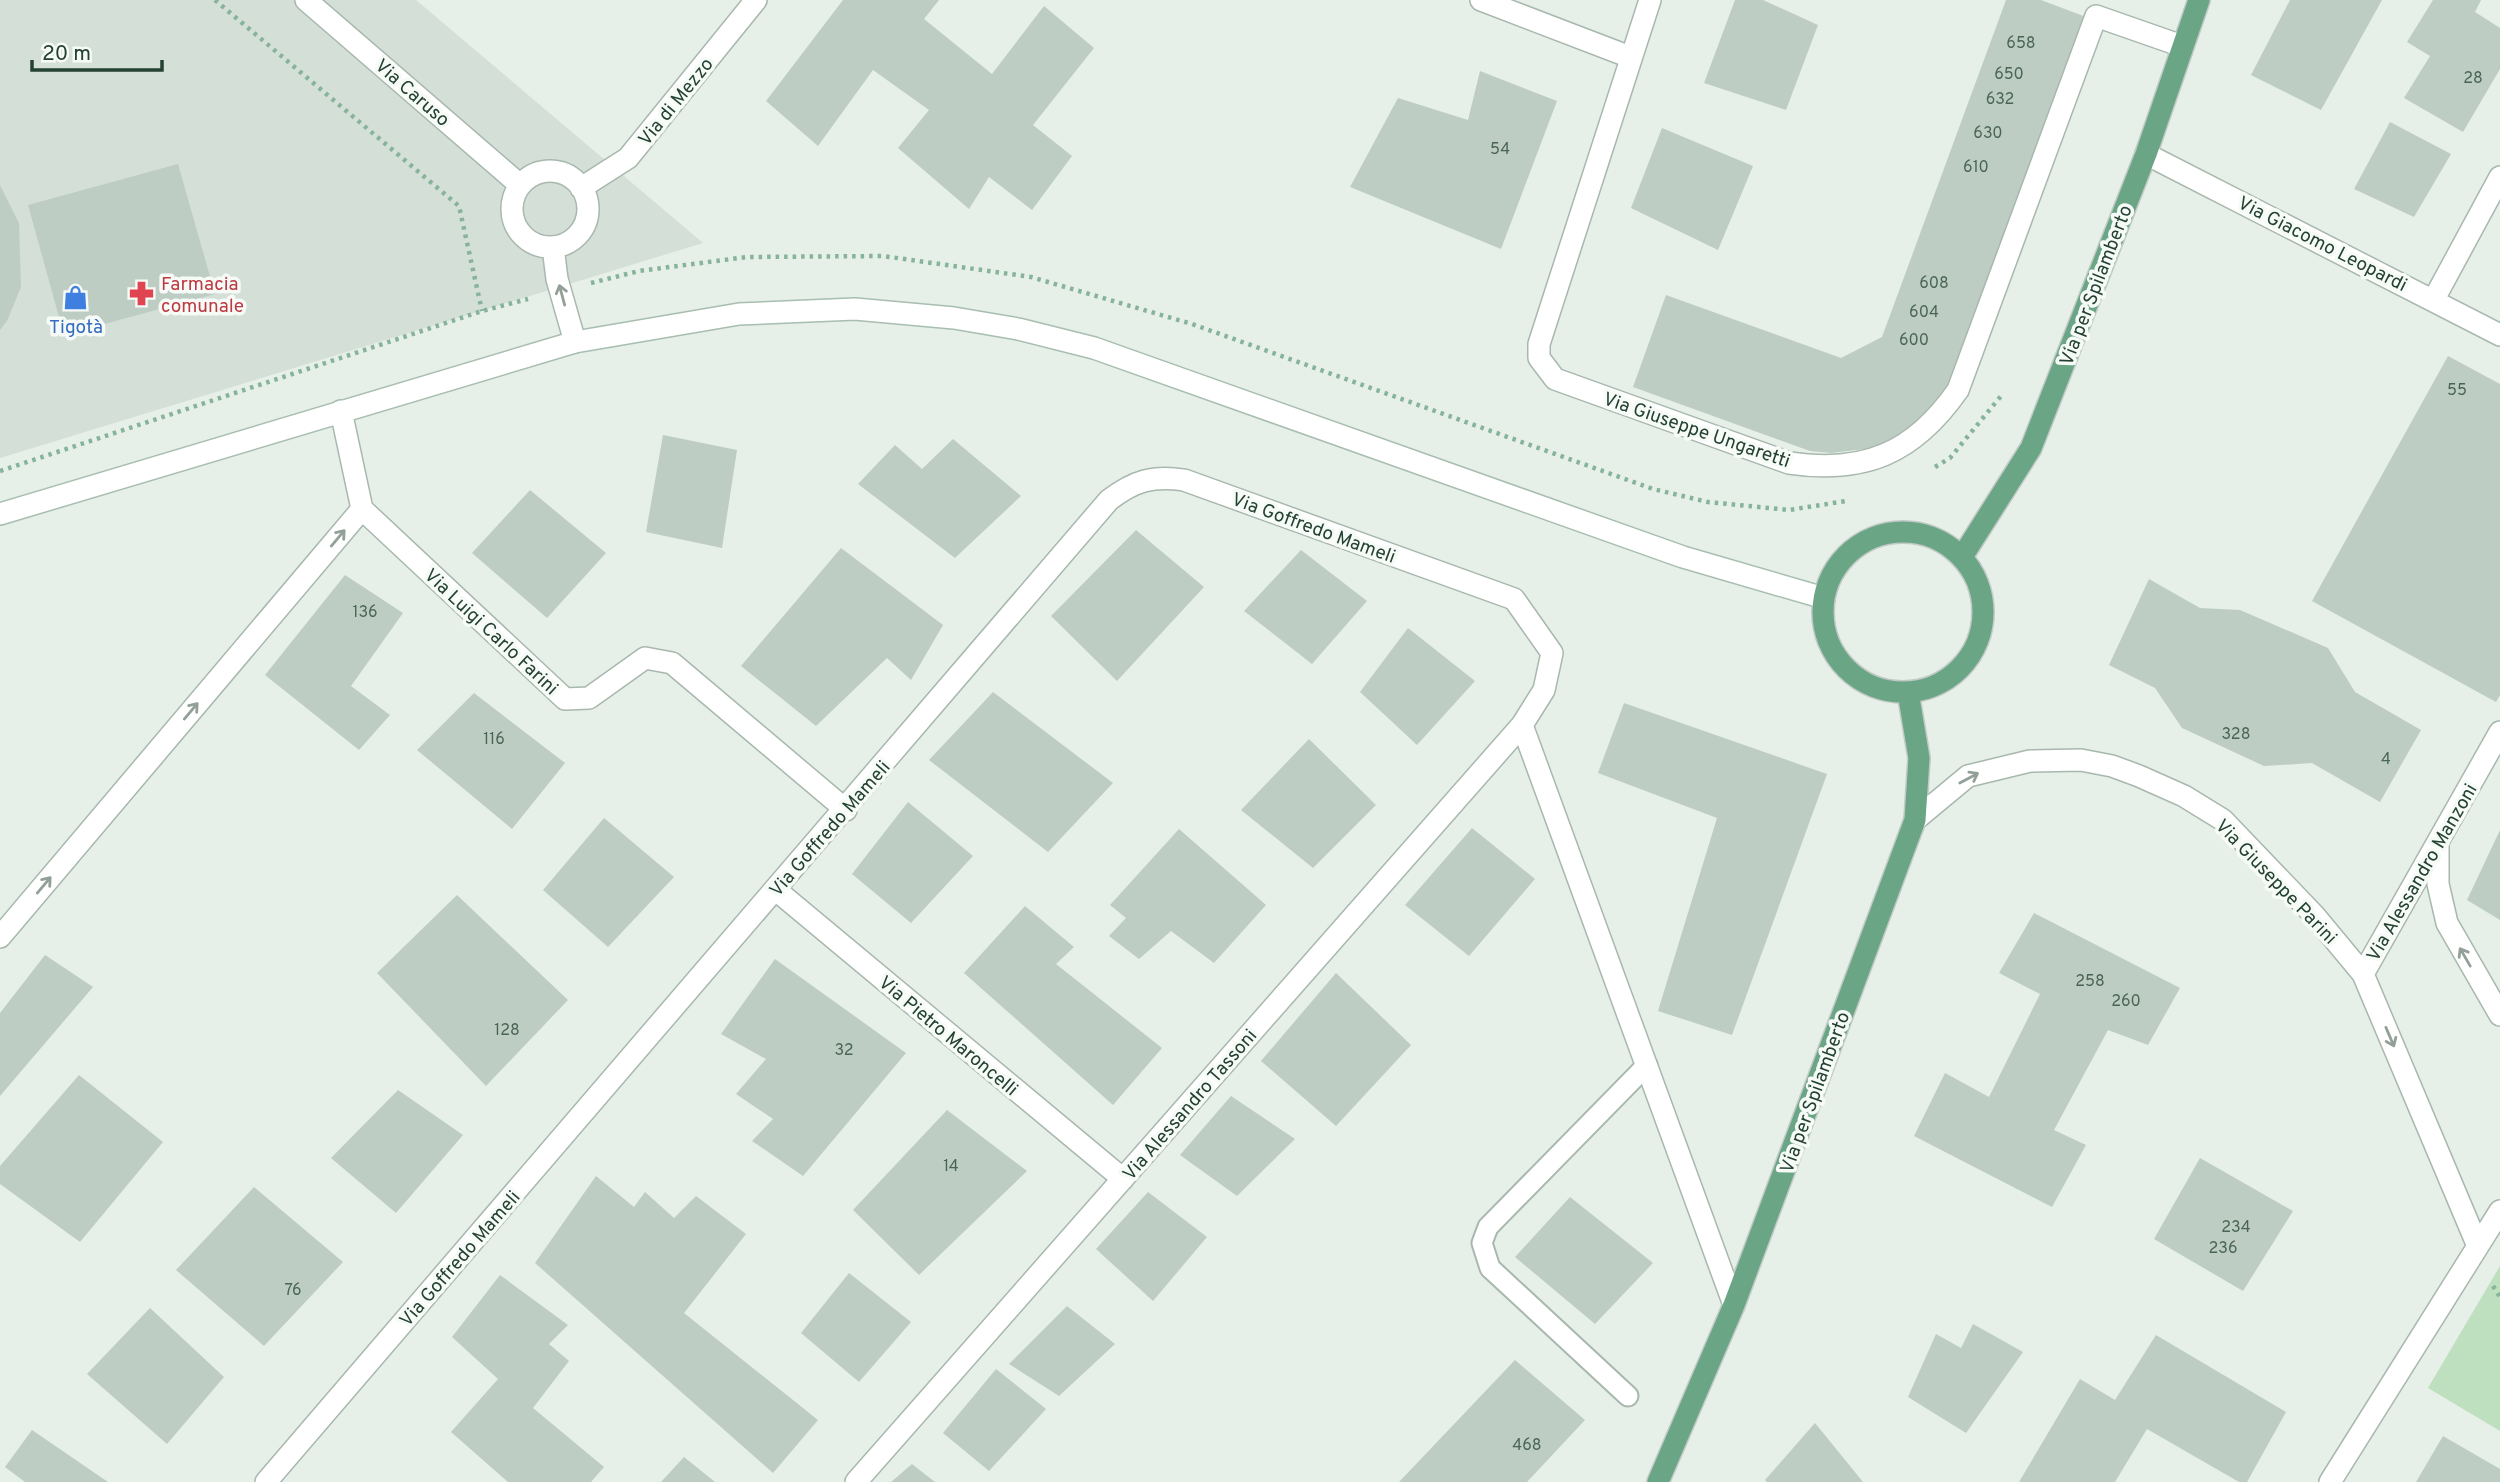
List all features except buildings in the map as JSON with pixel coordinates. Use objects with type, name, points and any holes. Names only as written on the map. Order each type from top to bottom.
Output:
[{"type":"main road","name":"Via per Spilamberto","points":[[1962,557],[2031,448],[2146,154],[2199,0]]},
{"type":"main road","points":[[1910,532],[1938,540],[1962,557],[1976,579],[1983,603],[1982,629],[1972,653],[1955,673],[1933,686],[1908,692],[1884,690],[1861,680],[1843,665],[1830,645],[1823,621],[1824,597],[1834,570],[1854,548],[1880,534],[1910,532]]},
{"type":"main road","name":"Via per Spilamberto","points":[[1658,1482],[1734,1305],[1915,820],[1919,758],[1908,692]]},
{"type":"street","name":"Via Caruso","points":[[306,0],[520,185]]},
{"type":"street","name":"Via di Mezzo","points":[[581,188],[628,158],[756,0]]},
{"type":"street","points":[[1481,0],[1630,57]]},
{"type":"street","name":"Via Giuseppe Ungaretti","points":[[1650,0],[1539,344],[1539,358],[1555,379],[1789,463],[1818,467],[1854,466],[1886,455],[1916,439],[1941,415],[1958,390],[2096,16],[2182,46]]},
{"type":"street","name":"Via Giacomo Leopardi","points":[[2146,154],[2500,335]]},
{"type":"street","points":[[552,171],[573,179],[581,188],[588,212],[577,236],[553,247],[531,243],[516,227],[512,205],[520,185],[540,172],[552,171]]},
{"type":"street","points":[[2434,299],[2500,177]]},
{"type":"street","points":[[553,247],[575,342]]},
{"type":"street","points":[[0,514],[575,342],[739,314],[855,309],[954,318],[1018,329],[1094,348],[1683,557],[1824,597]]},
{"type":"street","points":[[0,937],[362,509],[341,411]]},
{"type":"street","name":"Via Goffredo Mameli","points":[[266,1482],[846,810],[1109,500],[1143,480],[1164,477],[1184,480],[1514,599]]},
{"type":"street","name":"Via Luigi Carlo Farini","points":[[362,509],[565,699],[589,698],[645,658],[672,663],[846,810]]},
{"type":"street","name":"Via Alessandro Tassoni","points":[[856,1482],[1522,725],[1544,690],[1552,653],[1514,599]]},
{"type":"street","points":[[1522,725],[1734,1305]]},
{"type":"street","name":"Via Alessandro Manzoni","points":[[2363,974],[2500,733]]},
{"type":"street","name":"Via Giuseppe Parini","points":[[1915,820],[1968,776],[2030,761],[2081,761],[2112,766],[2184,796],[2223,820],[2314,915],[2363,974],[2477,1244]]},
{"type":"street","points":[[2438,842],[2438,884],[2447,923],[2500,1015]]},
{"type":"street","name":"Via Pietro Maroncelli","points":[[776,890],[1123,1179]]},
{"type":"street","points":[[2330,1482],[2500,1211]]},
{"type":"lane","points":[[1628,1396],[1490,1268],[1482,1243],[1488,1227],[1647,1065]]},
{"type":"path","points":[[215,0],[459,206],[482,311]]},
{"type":"path","points":[[0,471],[482,311],[639,271],[747,257],[883,256],[1031,277],[1192,324],[1653,489],[1708,502],[1789,510],[1857,498]]},
{"type":"path","points":[[1927,471],[1950,458],[2001,396]]},
{"type":"shaded area","points":[[0,0],[416,0],[703,243],[0,458]]},
{"type":"green space","points":[[2500,1266],[2500,1431],[2428,1388]]},
{"type":"place","name":"Farmacia comunale","points":[[141,294]]},
{"type":"place","name":"Tigotà","points":[[76,298]]}]
